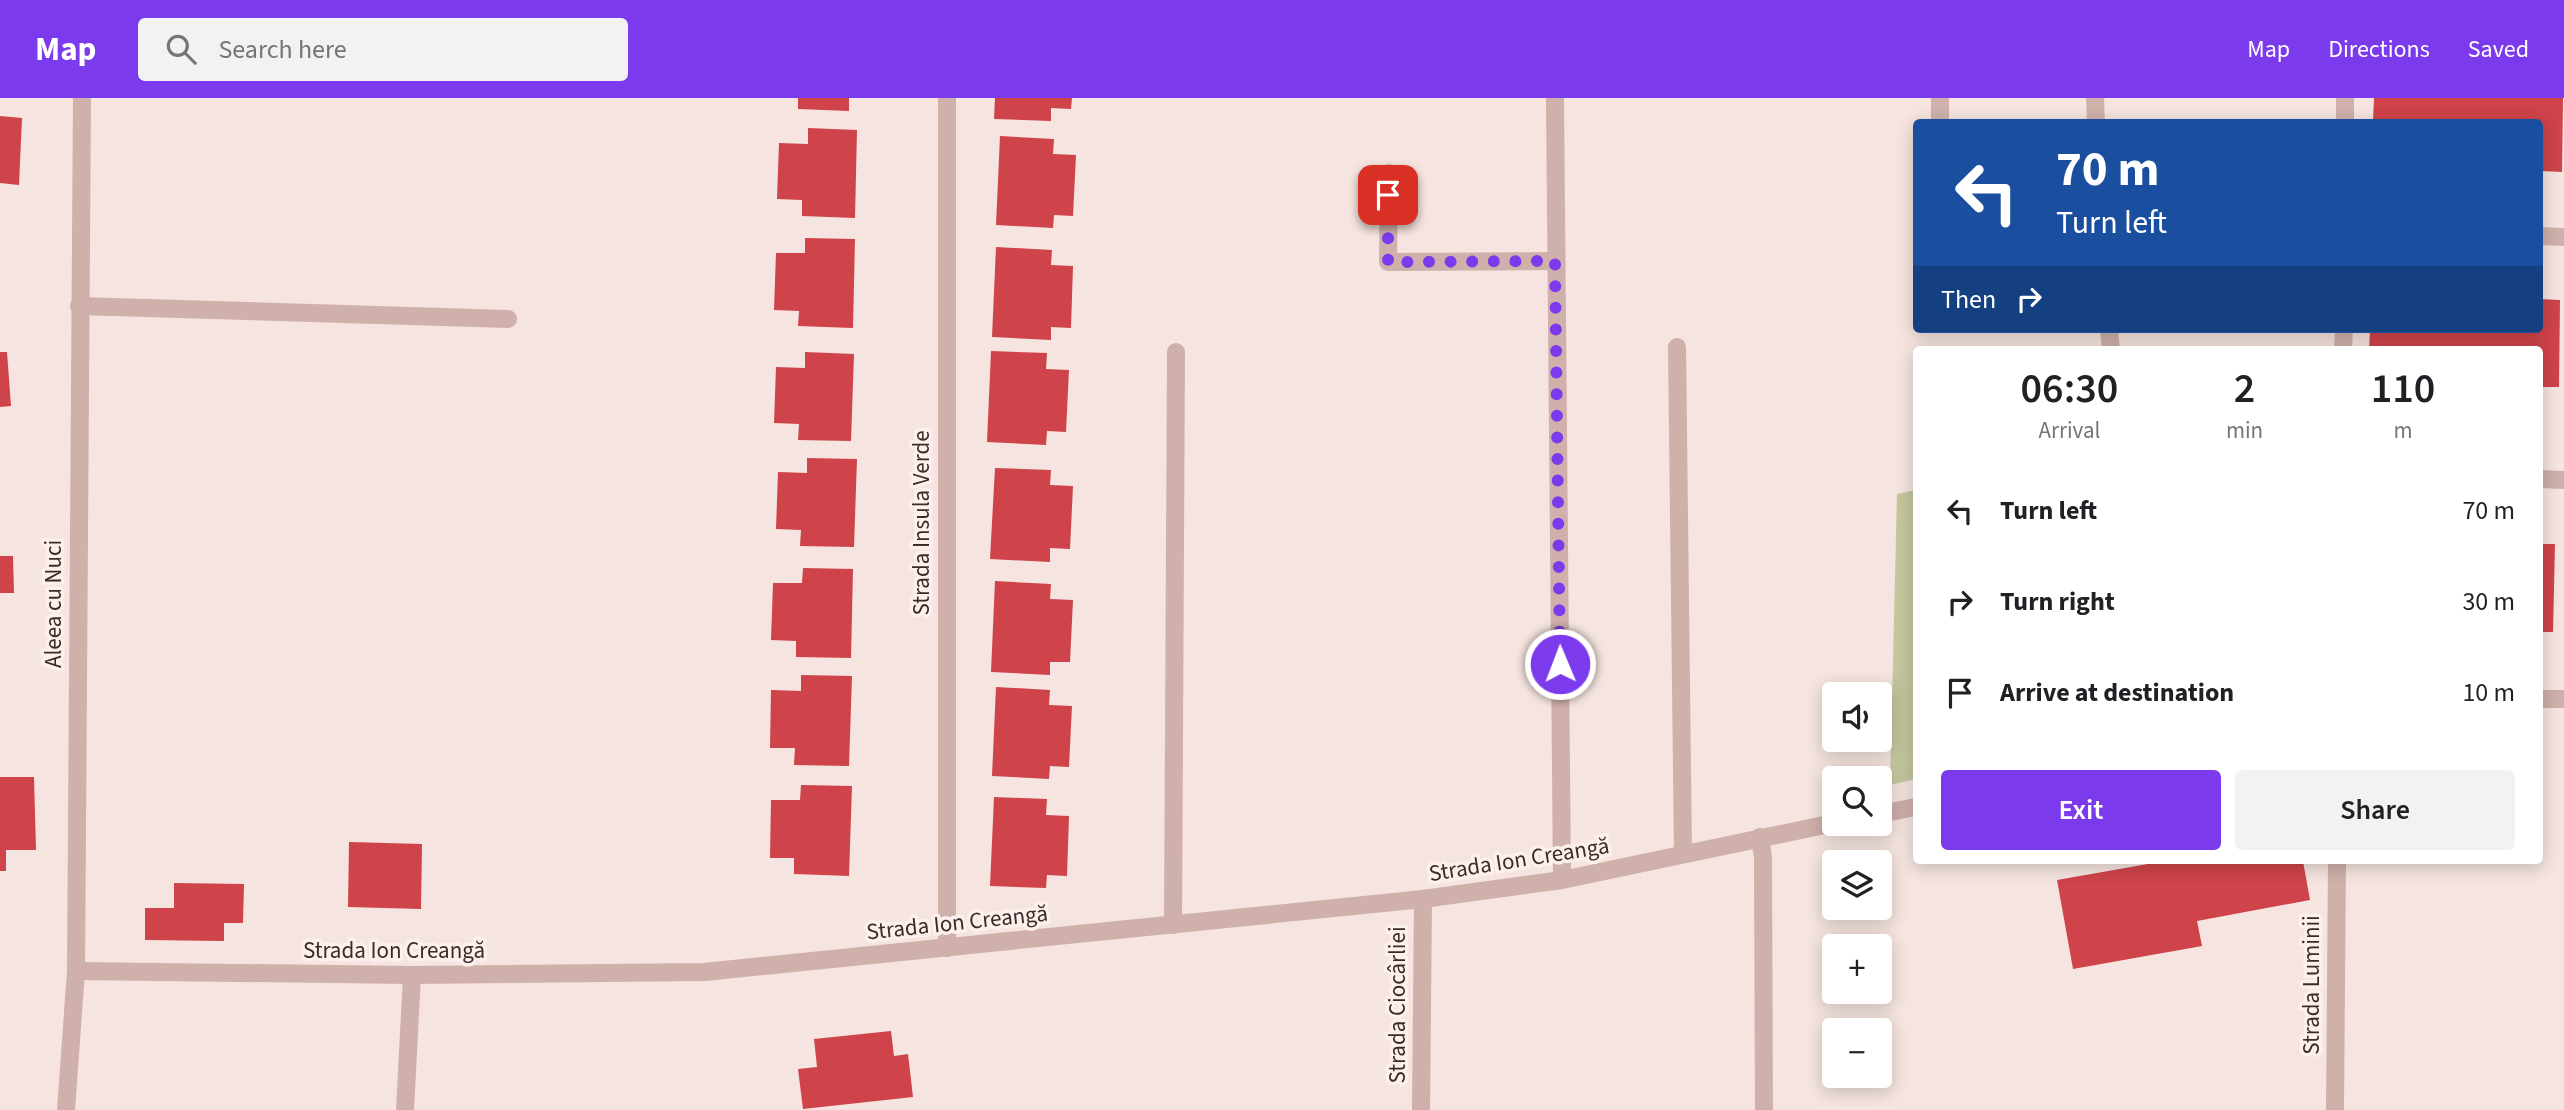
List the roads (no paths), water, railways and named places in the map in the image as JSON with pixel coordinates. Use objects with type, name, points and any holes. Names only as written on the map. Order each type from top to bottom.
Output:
[{"type":"street","name":"Aleea cu Nuci","points":[[66,1110],[76,971],[82,98]]},
{"type":"street","name":"Strada Insula Verde","points":[[947,98],[947,948]]},
{"type":"street","points":[[1555,98],[1562,880]]},
{"type":"street","points":[[1940,98],[1940,119]]},
{"type":"street","points":[[2095,98],[2096,119]]},
{"type":"street","points":[[2345,98],[2345,119]]},
{"type":"street","points":[[1388,173],[1388,262],[1555,261]]},
{"type":"street","points":[[2543,236],[2564,237]]},
{"type":"street","points":[[79,306],[508,319]]},
{"type":"street","points":[[1677,346],[1683,854]]},
{"type":"street","points":[[1173,925],[1176,352]]},
{"type":"street","points":[[2543,479],[2564,480]]},
{"type":"street","points":[[2543,699],[2564,699]]},
{"type":"street","points":[[1892,812],[1913,808]]},
{"type":"street","name":"Strada Ion Creangă","points":[[76,971],[412,975],[704,972],[1423,899],[1562,880],[1760,836],[1822,825]]},
{"type":"street","points":[[1760,836],[1763,858],[1765,1110]]},
{"type":"street","name":"Strada Luminii","points":[[2334,1110],[2337,864]]},
{"type":"street","name":"Strada Ciocârliei","points":[[1421,1110],[1423,899]]},
{"type":"street","points":[[405,1110],[412,975]]}]
